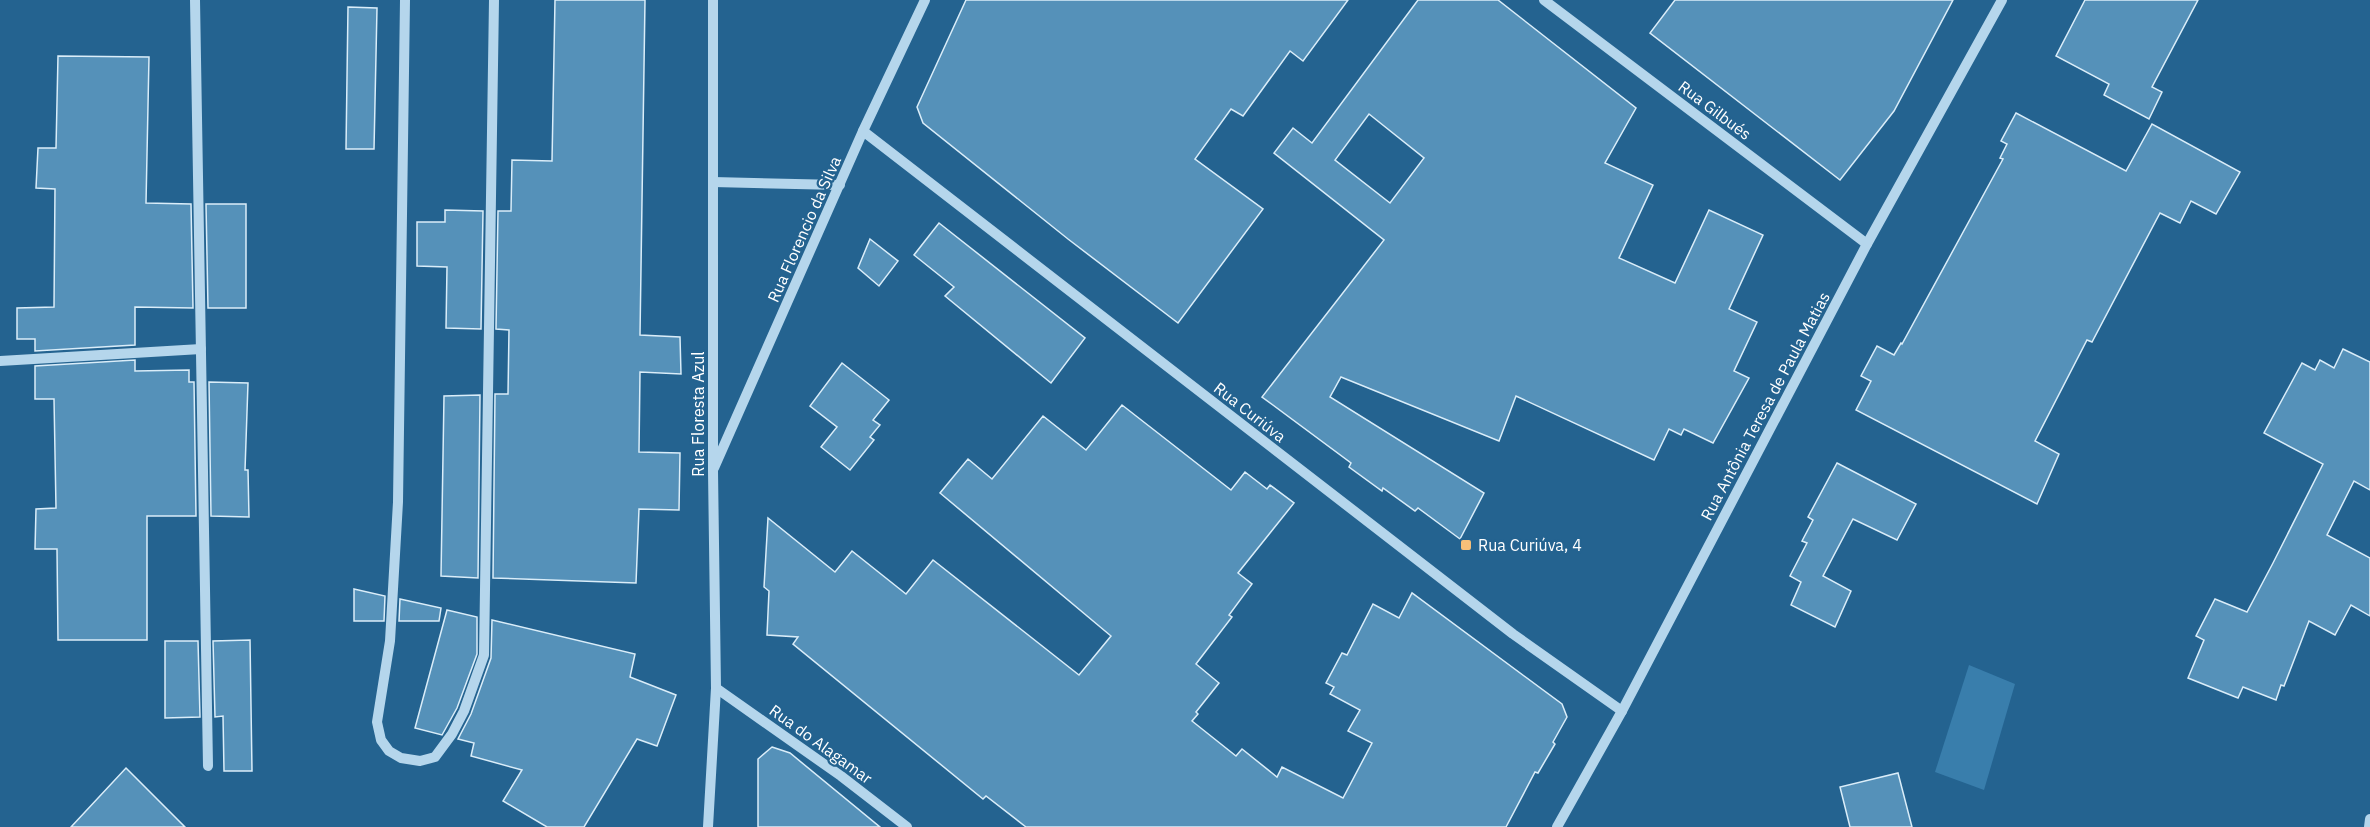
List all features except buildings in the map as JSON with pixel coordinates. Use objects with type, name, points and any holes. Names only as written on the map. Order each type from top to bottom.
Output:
[{"type":"street","points":[[195,0],[208,766]]},
{"type":"street","points":[[405,0],[398,502],[390,641],[377,722],[381,740],[389,751],[401,758],[420,761],[435,757],[452,734],[464,711],[484,655],[494,0]]},
{"type":"street","name":"Rua Floresta Azul","points":[[708,827],[716,688],[713,471],[713,0]]},
{"type":"street","name":"Rua Florencio da Silva","points":[[713,471],[863,131],[925,0]]},
{"type":"street","name":"Rua Gilbués","points":[[1544,0],[1867,244]]},
{"type":"street","name":"Rua Antônia Teresa de Paula Matias","points":[[1557,827],[1622,711],[1867,244],[2002,0]]},
{"type":"street","name":"Rua Curiúva","points":[[863,131],[1513,634],[1622,711]]},
{"type":"street","points":[[713,182],[840,185]]},
{"type":"street","points":[[0,361],[201,349]]},
{"type":"street","name":"Rua do Alagamar","points":[[716,688],[841,776],[907,827]]},
{"type":"street","points":[[2369,827],[2370,819]]},
{"type":"shaded area","points":[[1969,665],[2015,684],[1984,790],[1935,772]]},
{"type":"place","name":"Rua Curiúva, 4","points":[[1466,545]]}]
